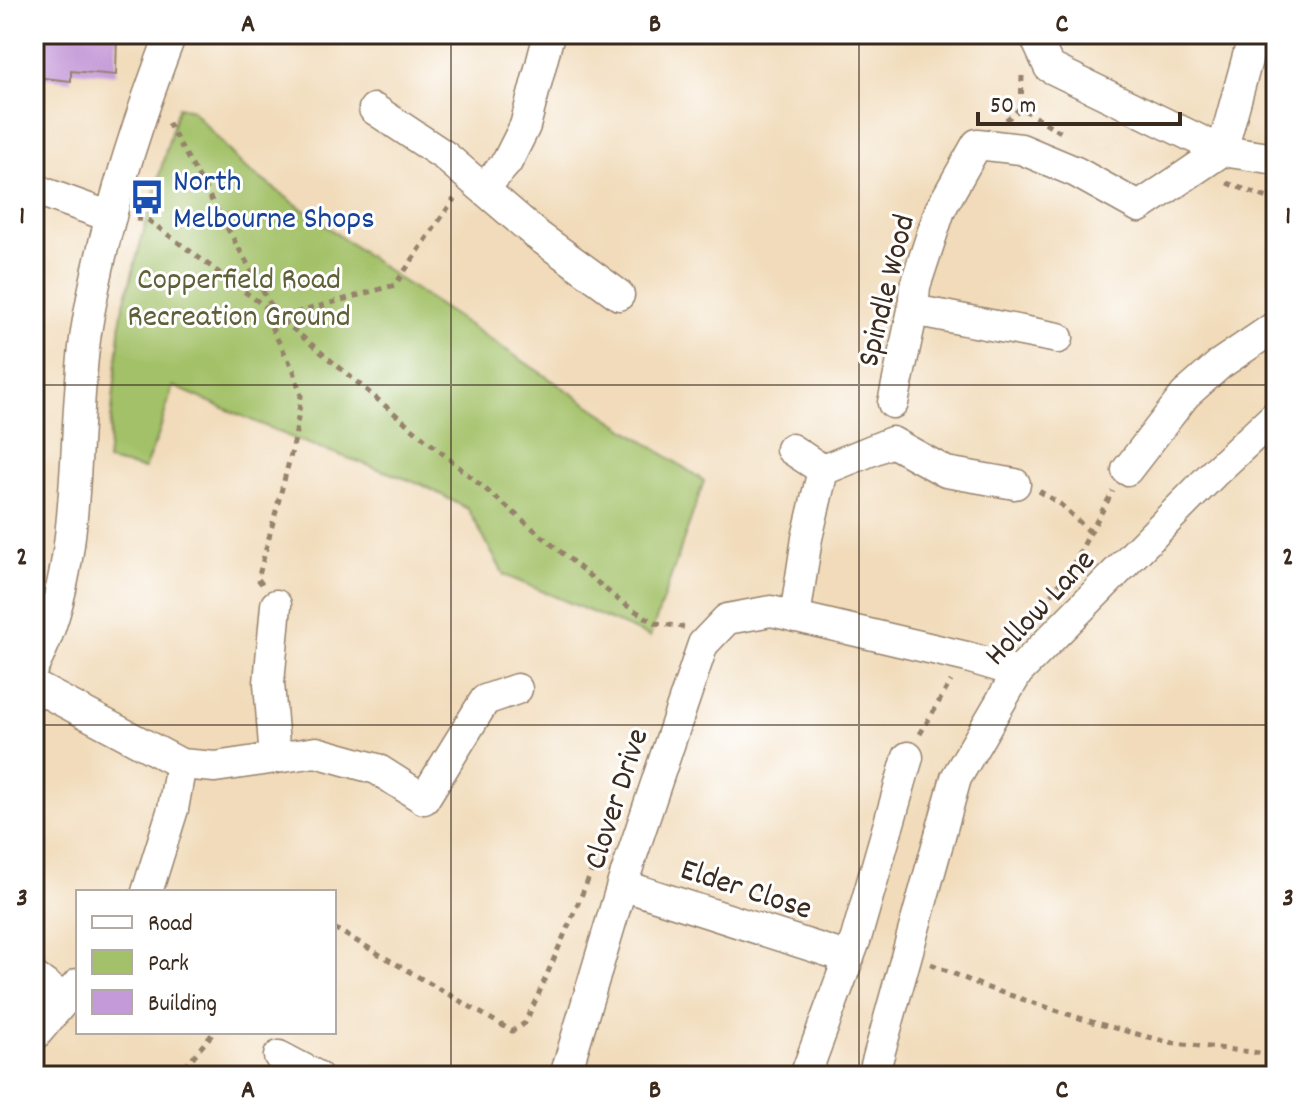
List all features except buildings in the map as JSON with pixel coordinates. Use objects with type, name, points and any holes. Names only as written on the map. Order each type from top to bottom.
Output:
[{"type":"street","points":[[34,666],[50,629],[67,561],[86,333],[111,217],[147,94],[171,34]]},
{"type":"street","points":[[477,182],[507,162],[525,126],[549,34]]},
{"type":"street","points":[[1222,151],[1254,34]]},
{"type":"street","points":[[1034,35],[1049,67],[1222,151],[1276,159]]},
{"type":"street","points":[[374,109],[424,141],[537,235],[619,295]]},
{"type":"street","name":"Spindle Wood","points":[[893,403],[913,310],[915,286],[940,210],[977,144],[1021,149],[1076,172],[1139,207],[1222,151]]},
{"type":"street","points":[[34,186],[42,192],[111,217]]},
{"type":"street","points":[[913,310],[1058,338]]},
{"type":"street","points":[[1127,470],[1185,395],[1220,364],[1276,326]]},
{"type":"street","name":"Hollow Lane","points":[[873,1076],[956,778],[1018,672],[1215,472],[1276,415]]},
{"type":"street","points":[[823,470],[892,442],[946,472],[1015,484]]},
{"type":"street","points":[[791,449],[823,470]]},
{"type":"street","points":[[795,617],[807,538],[823,470]]},
{"type":"street","points":[[275,758],[269,683],[276,605]]},
{"type":"street","name":"Clover Drive","points":[[565,1076],[622,885],[703,644],[727,619],[771,611],[1018,672]]},
{"type":"street","points":[[34,686],[181,764],[215,767],[316,752],[377,769],[424,799],[485,700],[517,689]]},
{"type":"street","points":[[805,1076],[849,958],[908,757]]},
{"type":"street","points":[[148,890],[173,809],[181,764]]},
{"type":"street","name":"Elder Close","points":[[622,885],[849,958]]},
{"type":"street","points":[[34,977],[72,991],[34,1036]]},
{"type":"street","points":[[279,1056],[317,1076]]},
{"type":"path","points":[[1034,35],[1023,72],[1021,108],[1071,139]]},
{"type":"path","points":[[147,94],[168,124],[275,314]]},
{"type":"path","points":[[1195,170],[1276,201]]},
{"type":"path","points":[[276,605],[258,579],[295,439],[301,396],[294,371],[266,317],[288,315],[395,285],[477,182]]},
{"type":"path","points":[[111,217],[148,220],[275,314],[621,602],[655,623],[687,628],[681,638]]},
{"type":"path","points":[[1045,604],[1071,568],[1127,470]]},
{"type":"path","points":[[1015,484],[1044,492],[1090,532]]},
{"type":"path","points":[[908,757],[931,712],[967,657]]},
{"type":"path","points":[[336,929],[512,1031],[525,1023],[539,993],[586,885],[622,789]]},
{"type":"path","points":[[908,955],[985,987],[1092,1022],[1167,1042],[1276,1055]]},
{"type":"path","points":[[177,1076],[212,1034]]},
{"type":"green space","name":"Copperfield Road Recreation Ground","points":[[178,107],[192,110],[242,165],[399,279],[704,481],[650,637],[504,575],[468,509],[423,485],[295,439],[173,386],[144,469],[107,461],[122,311]]},
{"type":"place","name":"North Melbourne Shops","points":[[147,197]]}]
